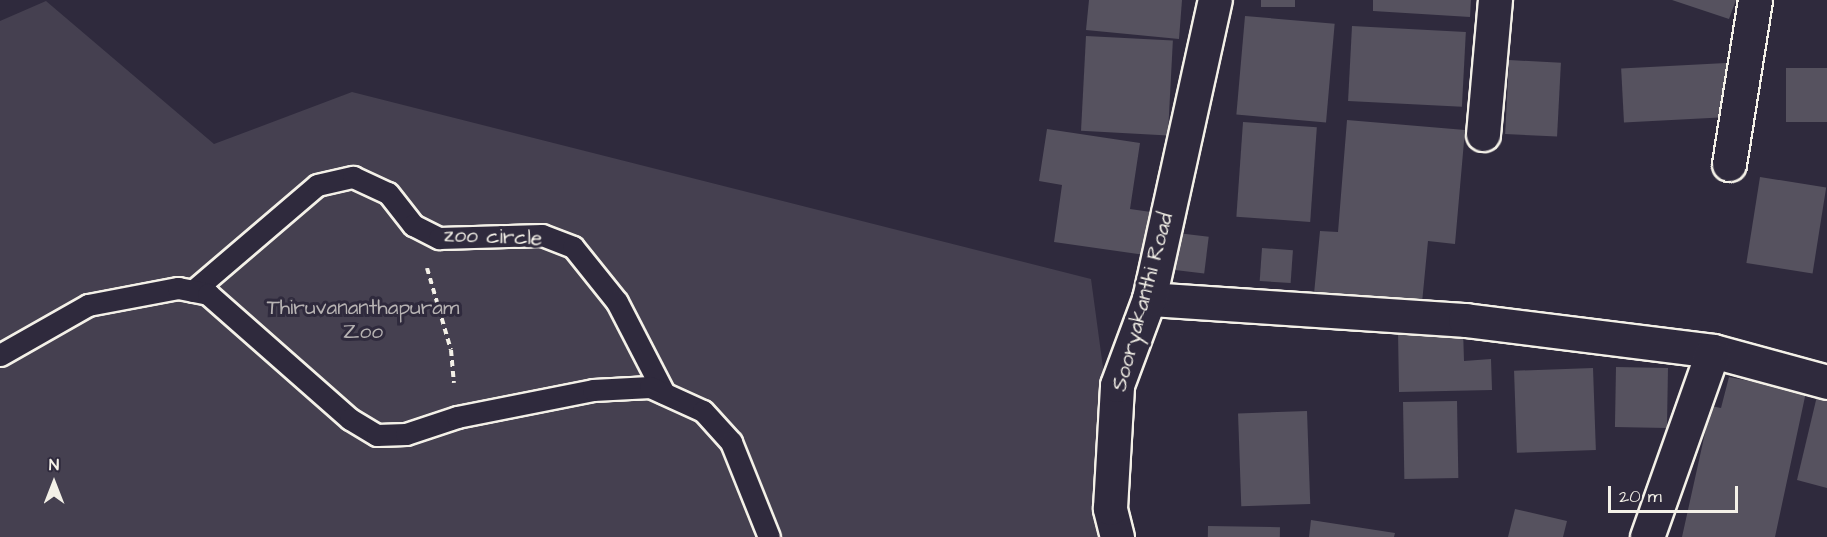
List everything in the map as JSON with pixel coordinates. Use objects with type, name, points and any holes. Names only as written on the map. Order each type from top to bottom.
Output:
[{"type":"street","name":"Sooryakanthi Road","points":[[1117,537],[1110,508],[1117,385],[1149,299],[1215,0]]},
{"type":"street","points":[[1483,134],[1496,0]]},
{"type":"street","points":[[1729,164],[1755,0]]},
{"type":"street","points":[[1149,299],[1465,320],[1713,351],[1827,382]]},
{"type":"street","points":[[1647,537],[1713,351]]},
{"type":"lane","name":"zoo circle","points":[[194,291],[317,184],[353,177],[388,192],[413,225],[439,238],[542,235],[573,247],[617,302],[664,393]]},
{"type":"lane","points":[[0,355],[88,304],[178,288],[208,294],[350,419],[377,435],[406,434],[457,417],[593,390],[650,387],[703,411],[731,442],[769,537]]},
{"type":"path","points":[[427,232],[427,281],[451,350],[457,417]]},
{"type":"green space","name":"Thiruvananthapuram Zoo","points":[[46,1],[214,144],[352,92],[1091,279],[1126,537],[0,537],[0,21]]},
{"type":"building","points":[[1089,0],[1182,0],[1179,39],[1086,30]]},
{"type":"building","points":[[1261,0],[1295,0],[1295,7],[1261,7]]},
{"type":"building","points":[[1373,0],[1471,0],[1470,17],[1373,11]]},
{"type":"building","points":[[1672,0],[1736,0],[1729,19]]},
{"type":"building","points":[[1245,16],[1335,24],[1326,122],[1236,115]]},
{"type":"building","points":[[1352,26],[1466,32],[1462,107],[1348,101]]},
{"type":"building","points":[[1086,36],[1173,41],[1168,135],[1081,131]]},
{"type":"building","points":[[1509,60],[1561,63],[1557,137],[1505,134]]},
{"type":"building","points":[[1726,63],[1729,117],[1624,122],[1621,68]]},
{"type":"building","points":[[1786,68],[1827,68],[1827,122],[1786,122]]},
{"type":"building","points":[[1347,120],[1465,130],[1455,244],[1428,241],[1422,303],[1314,294],[1320,231],[1338,232]]},
{"type":"building","points":[[1243,122],[1317,127],[1310,222],[1236,217]]},
{"type":"building","points":[[1047,129],[1140,143],[1130,209],[1158,213],[1152,256],[1054,242],[1062,185],[1039,181]]},
{"type":"building","points":[[1760,177],[1826,187],[1813,273],[1746,263]]},
{"type":"building","points":[[1169,232],[1209,237],[1204,274],[1164,269]]},
{"type":"building","points":[[1262,248],[1293,250],[1291,283],[1260,281]]},
{"type":"building","points":[[1463,329],[1464,361],[1491,359],[1492,390],[1399,392],[1398,331]]},
{"type":"building","points":[[1616,367],[1668,368],[1667,428],[1615,427]]},
{"type":"building","points":[[1593,368],[1596,450],[1517,453],[1514,371]]},
{"type":"building","points":[[1729,377],[1806,392],[1775,537],[1682,537],[1711,406],[1721,408]]},
{"type":"building","points":[[1817,396],[1827,399],[1827,488],[1797,480]]},
{"type":"building","points":[[1457,401],[1458,478],[1404,479],[1403,402]]},
{"type":"building","points":[[1307,411],[1310,504],[1241,506],[1238,413]]},
{"type":"building","points":[[1515,509],[1567,521],[1563,537],[1508,537]]},
{"type":"building","points":[[1311,520],[1395,533],[1394,537],[1309,537]]},
{"type":"building","points":[[1208,526],[1280,527],[1280,537],[1208,537]]}]
